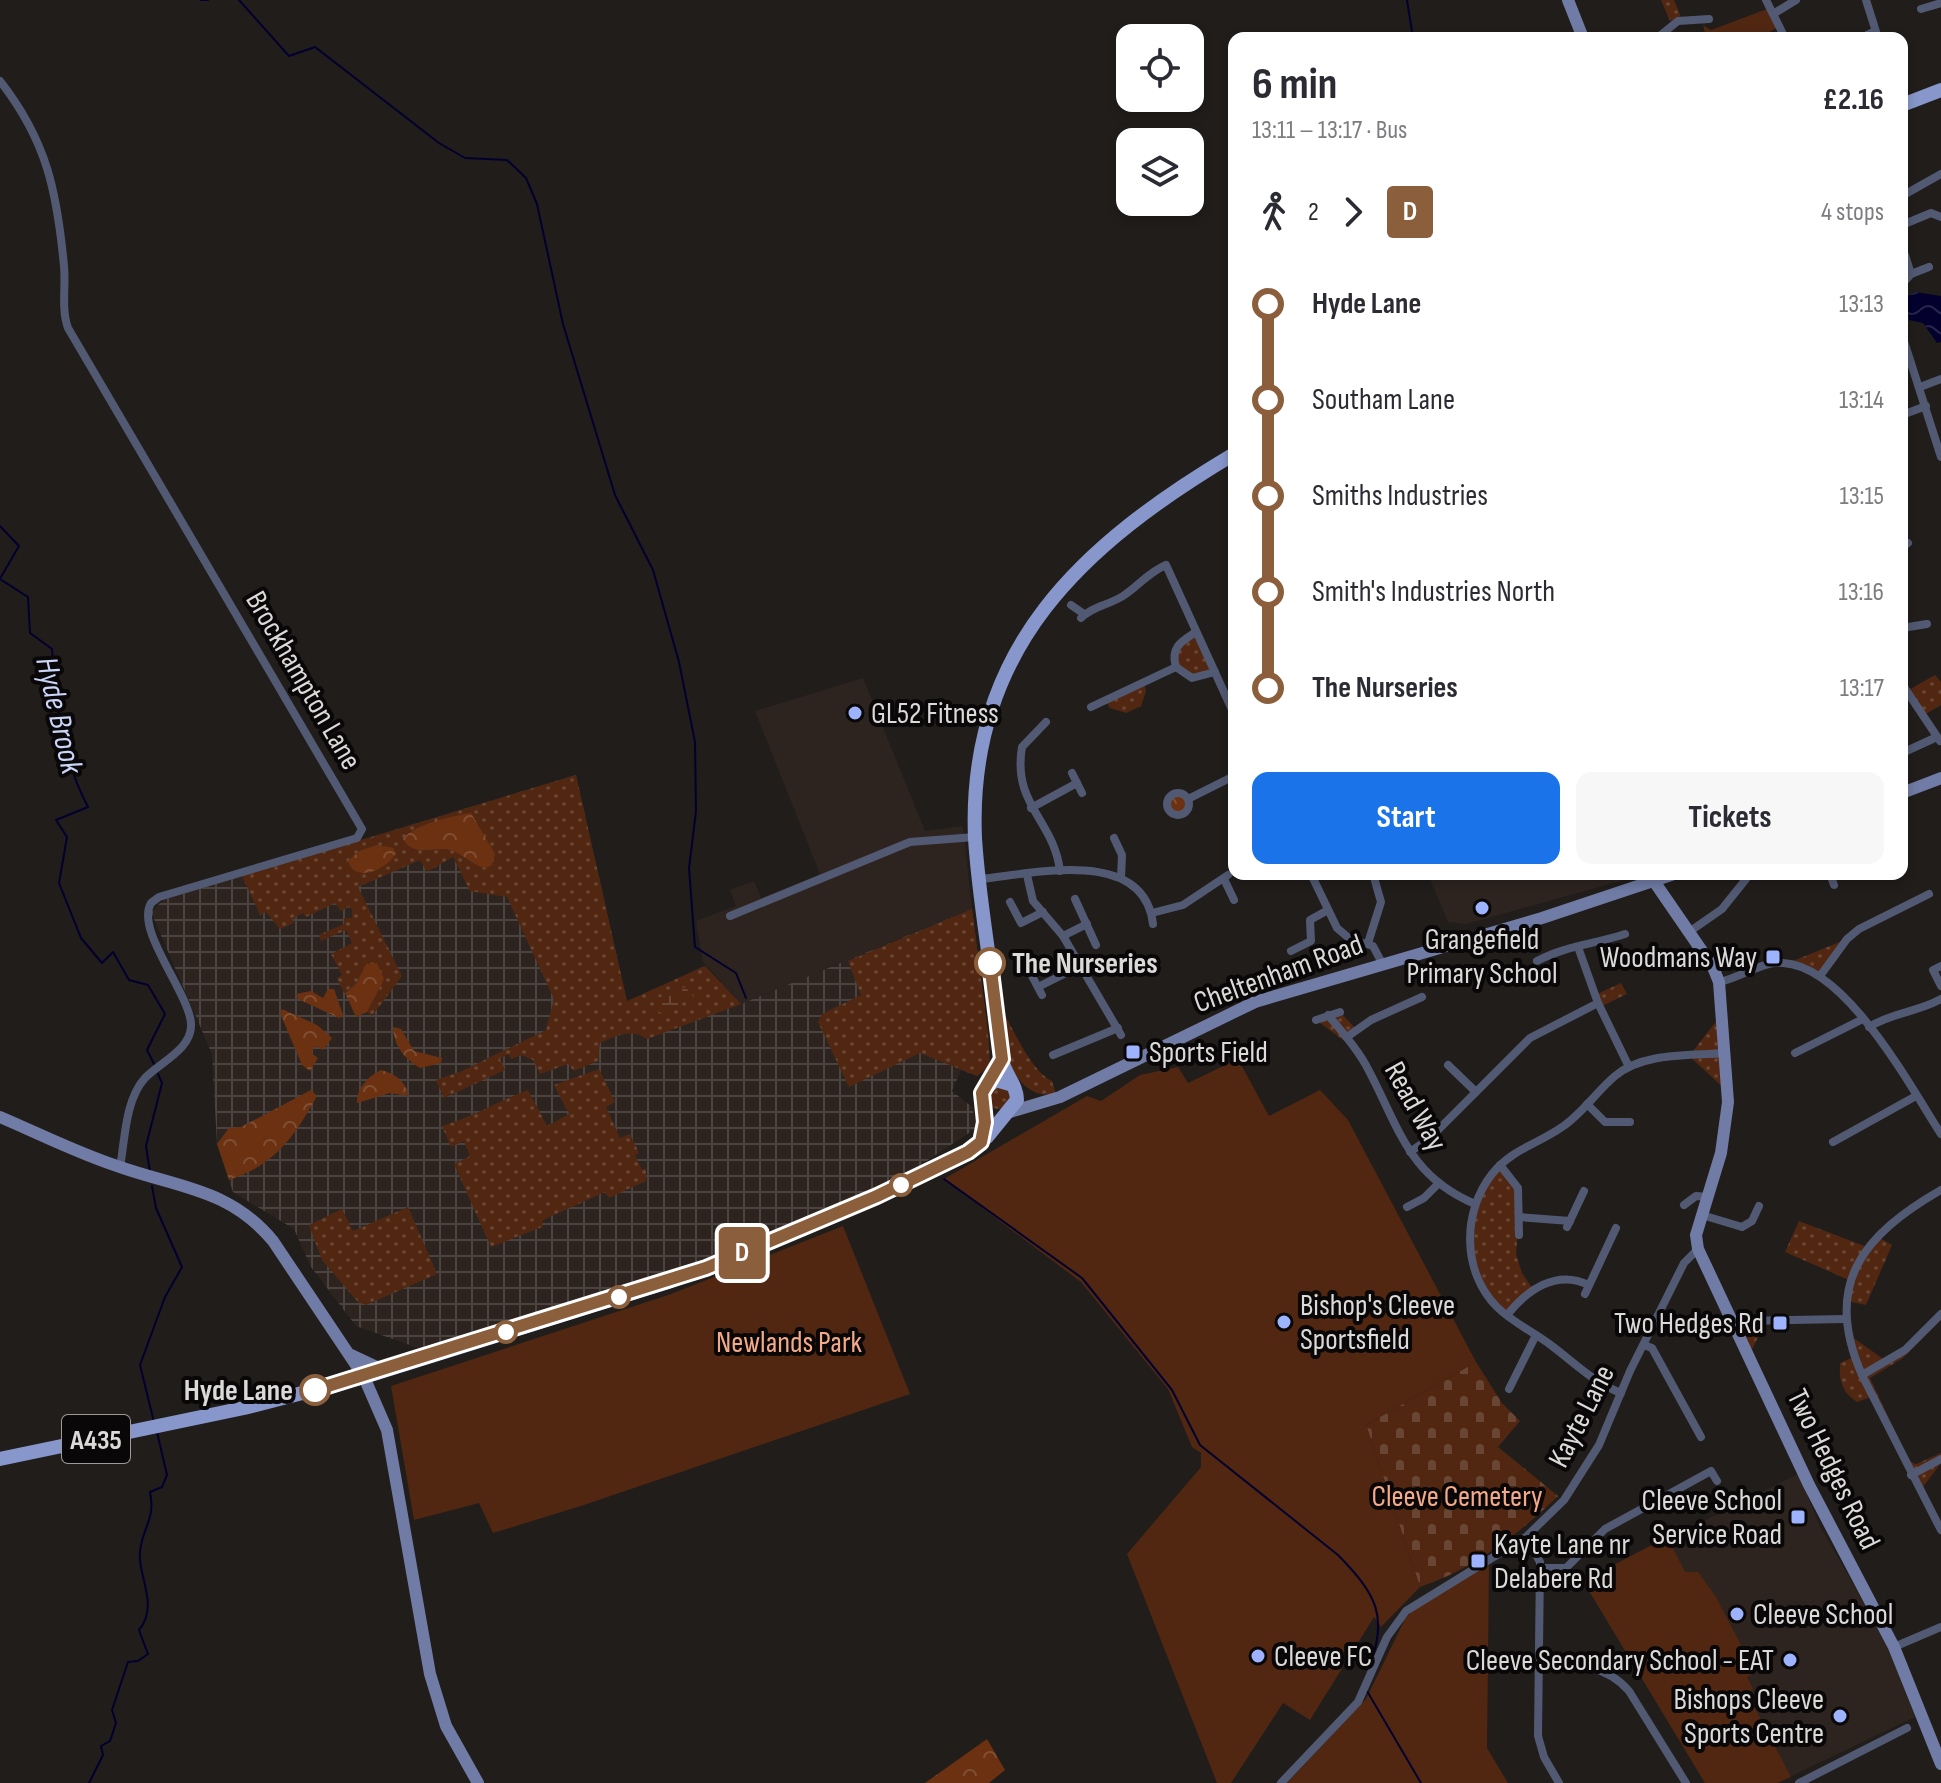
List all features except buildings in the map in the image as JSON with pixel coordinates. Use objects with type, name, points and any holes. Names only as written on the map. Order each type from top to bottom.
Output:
[{"type":"main road","points":[[1908,103],[1941,90]]},
{"type":"main road","points":[[983,1104],[991,1113],[1010,1112],[1017,1100],[1002,1059],[975,837],[979,769],[987,725],[1001,683],[1023,638],[1054,593],[1098,548],[1228,458]]},
{"type":"main road","points":[[981,1142],[985,1122],[983,1090],[991,1082],[1002,1059]]},
{"type":"main road","points":[[991,1082],[1003,1080],[1014,1087]]},
{"type":"main road","name":"A435","points":[[0,1459],[244,1408],[364,1377],[706,1268],[877,1196],[960,1156],[981,1142],[1010,1112]]},
{"type":"street","points":[[1568,0],[1581,32]]},
{"type":"street","points":[[1766,0],[1782,32]]},
{"type":"street","points":[[1773,14],[1796,0]]},
{"type":"street","points":[[1866,0],[1876,32]]},
{"type":"street","points":[[1921,9],[1937,2]]},
{"type":"street","points":[[1665,32],[1682,20],[1709,19]]},
{"type":"street","name":"Brockhampton Lane","points":[[0,81],[27,118],[44,154],[56,211],[68,328],[362,829],[357,838],[159,897],[151,903],[148,922],[185,1004],[191,1028],[184,1045],[139,1086],[132,1101],[120,1167]]},
{"type":"street","points":[[1908,193],[1941,174]]},
{"type":"street","points":[[1908,223],[1931,213],[1941,217]]},
{"type":"street","points":[[1908,264],[1911,274]]},
{"type":"street","points":[[1908,277],[1929,267]]},
{"type":"street","points":[[1908,352],[1941,457]]},
{"type":"street","points":[[1920,387],[1941,379]]},
{"type":"street","points":[[1908,413],[1926,406]]},
{"type":"street","points":[[1071,605],[1083,616],[1135,589],[1143,577],[1166,565],[1228,701]]},
{"type":"street","points":[[1908,627],[1927,624]]},
{"type":"street","points":[[1196,632],[1177,645],[1173,655],[1176,667],[1192,678],[1215,672]]},
{"type":"street","points":[[1091,707],[1176,667]]},
{"type":"street","points":[[1908,693],[1938,739],[1908,751]]},
{"type":"street","points":[[1046,722],[1025,740],[1021,751],[1021,784],[1031,808],[1051,839],[1060,871]]},
{"type":"street","points":[[1072,773],[1082,793]]},
{"type":"street","points":[[1908,791],[1941,778]]},
{"type":"street","points":[[1188,799],[1228,779]]},
{"type":"street","points":[[1031,808],[1077,783]]},
{"type":"street","points":[[730,916],[910,842],[975,837]]},
{"type":"street","points":[[1114,838],[1122,855],[1121,878]]},
{"type":"street","points":[[980,879],[1060,871],[1090,871],[1121,878],[1140,892],[1152,913],[1153,924]]},
{"type":"street","points":[[1027,875],[1031,897],[1063,936],[1120,1031],[1053,1055]]},
{"type":"street","points":[[1152,913],[1183,905],[1227,878],[1234,900]]},
{"type":"street","points":[[1314,880],[1337,928],[1350,939],[1368,943],[1378,951],[1382,963]]},
{"type":"street","points":[[1368,943],[1381,902],[1375,880]]},
{"type":"street","name":"Cheltenham Road","points":[[1010,1112],[1064,1095],[1255,1002],[1542,918],[1646,880]]},
{"type":"street","points":[[1652,880],[1719,982],[1728,1102],[1721,1153],[1696,1235],[1698,1249]]},
{"type":"street","points":[[1689,932],[1722,909],[1745,880]]},
{"type":"street","points":[[1832,880],[1834,885]]},
{"type":"street","points":[[1820,976],[1847,939],[1859,929],[1929,894]]},
{"type":"street","points":[[1075,899],[1096,945]]},
{"type":"street","points":[[1010,902],[1021,923],[1043,912]]},
{"type":"street","points":[[1291,951],[1311,941],[1310,920],[1328,910]]},
{"type":"street","points":[[1063,936],[1087,924]]},
{"type":"street","points":[[1537,961],[1560,949],[1625,934]]},
{"type":"street","points":[[1349,951],[1350,939]]},
{"type":"street","points":[[1578,947],[1598,1003],[1629,1067]]},
{"type":"street","points":[[1719,982],[1773,963],[1793,965],[1820,976],[1866,1023],[1941,1134]]},
{"type":"street","points":[[1032,976],[1040,991],[1080,966]]},
{"type":"street","points":[[1941,966],[1933,970],[1941,986]]},
{"type":"street","points":[[1347,1037],[1371,1020],[1422,997]]},
{"type":"street","points":[[1795,1053],[1866,1023],[1913,1013],[1941,999]]},
{"type":"street","points":[[1410,1152],[1430,1138],[1536,1033],[1598,1003]]},
{"type":"street","points":[[1316,1020],[1340,1012]]},
{"type":"street","name":"Read Way","points":[[1328,1015],[1368,1068],[1410,1152],[1437,1185],[1475,1204]]},
{"type":"street","points":[[1621,1393],[1592,1380],[1507,1315],[1486,1294],[1474,1266],[1470,1238],[1475,1204],[1500,1165],[1523,1147],[1563,1127],[1629,1067],[1650,1060],[1725,1053]]},
{"type":"street","points":[[1448,1065],[1476,1092]]},
{"type":"street","points":[[1014,1087],[1046,1100]]},
{"type":"street","points":[[1833,1142],[1916,1096]]},
{"type":"street","points":[[1587,1104],[1605,1122],[1630,1122]]},
{"type":"street","points":[[0,1117],[120,1167],[214,1195],[244,1211],[273,1241],[364,1377],[392,1447],[430,1674],[446,1726],[478,1783]]},
{"type":"street","points":[[1500,1165],[1518,1188],[1519,1235]]},
{"type":"street","points":[[1407,1207],[1424,1198],[1437,1185]]},
{"type":"street","points":[[1941,1190],[1897,1216],[1872,1241],[1851,1281],[1846,1319],[1852,1350],[1862,1375],[1941,1530]]},
{"type":"street","points":[[1519,1217],[1568,1224],[1584,1191]]},
{"type":"street","points":[[1684,1205],[1696,1196],[1709,1197]]},
{"type":"street","points":[[1702,1215],[1742,1227],[1752,1221],[1759,1206]]},
{"type":"street","points":[[1507,1315],[1527,1293],[1544,1284],[1573,1280],[1587,1290],[1616,1228]]},
{"type":"street","name":"Two Hedges Road","points":[[1698,1249],[1809,1485],[1894,1647],[1941,1764]]},
{"type":"street","name":"Kayte Lane","points":[[1281,1783],[1358,1702],[1387,1637],[1406,1611],[1526,1537],[1564,1500],[1590,1462],[1684,1263],[1698,1249]]},
{"type":"street","points":[[1862,1375],[1905,1350],[1941,1314]]},
{"type":"street","points":[[1734,1325],[1743,1321],[1846,1319]]},
{"type":"street","points":[[1509,1389],[1536,1335]]},
{"type":"street","points":[[1644,1345],[1652,1348],[1701,1437]]},
{"type":"street","points":[[348,1354],[385,1371]]},
{"type":"street","points":[[333,1385],[345,1369],[348,1354]]},
{"type":"street","points":[[1911,1475],[1941,1459]]},
{"type":"street","points":[[1540,1568],[1566,1568],[1605,1529],[1711,1471],[1717,1481]]},
{"type":"street","points":[[1526,1537],[1539,1556],[1540,1568],[1537,1664],[1539,1743],[1559,1783]]},
{"type":"street","points":[[1894,1647],[1941,1627]]},
{"type":"street","points":[[1537,1664],[1588,1665],[1618,1679],[1629,1691],[1686,1783]]},
{"type":"street","points":[[1799,1783],[1907,1728]]},
{"type":"shaded area","points":[[863,678],[925,831],[963,826],[972,909],[741,1004],[703,962],[696,921],[736,906],[730,890],[754,881],[761,898],[820,874],[755,711]]},
{"type":"shaded area","points":[[576,775],[627,1002],[705,966],[741,1004],[972,909],[990,1066],[977,1076],[961,1070],[952,1091],[972,1107],[977,1124],[975,1129],[898,1180],[697,1264],[472,1332],[458,1340],[418,1348],[356,1326],[311,1267],[294,1229],[233,1192],[217,1144],[212,1054],[151,912],[163,900]]},
{"type":"shaded area","name":"Grangefield Primary School","points":[[1430,880],[1624,880],[1466,924],[1448,922]]},
{"type":"shaded area","name":"Cleeve School","points":[[1798,1474],[1820,1526],[1889,1647],[1915,1717],[1777,1783],[1705,1783],[1583,1581]]},
{"type":"green space","points":[[1661,0],[1674,0],[1681,17],[1670,21]]},
{"type":"green space","points":[[1767,9],[1777,28],[1769,32],[1705,32],[1703,25],[1711,30]]},
{"type":"green space","points":[[1196,632],[1215,672],[1196,678],[1182,674],[1174,652]]},
{"type":"green space","points":[[1935,675],[1941,682],[1941,705],[1924,715],[1908,690]]},
{"type":"green space","points":[[1144,682],[1146,691],[1141,706],[1126,713],[1110,708],[1105,700]]},
{"type":"green space","points":[[576,775],[627,1001],[705,966],[741,1004],[647,1039],[635,1034],[612,1038],[600,1043],[598,1061],[574,1071],[568,1064],[540,1074],[533,1060],[522,1055],[511,1059],[508,1054],[500,1059],[505,1070],[444,1098],[436,1080],[462,1071],[546,1030],[554,999],[507,897],[470,891],[453,857],[427,872],[420,860],[358,887],[402,976],[372,1016],[367,1012],[384,979],[366,964],[357,983],[344,993],[337,978],[342,975],[331,954],[352,943],[346,930],[321,941],[319,935],[344,924],[344,918],[352,918],[352,909],[348,907],[341,911],[335,903],[306,917],[303,913],[292,919],[294,923],[280,929],[266,912],[260,915],[242,876]]},
{"type":"green space","points":[[1174,794],[1182,794],[1188,804],[1182,814],[1174,814],[1168,808],[1168,800]]},
{"type":"green space","points":[[471,813],[495,854],[492,865],[486,868],[450,850],[412,848],[403,839],[425,825]]},
{"type":"green space","points":[[377,845],[393,848],[396,853],[387,864],[364,873],[352,868],[348,861],[359,851]]},
{"type":"green space","points":[[972,909],[990,1066],[977,1076],[920,1053],[849,1087],[818,1022],[822,1014],[861,995],[848,961]]},
{"type":"green space","points":[[1847,939],[1820,976],[1788,963]]},
{"type":"green space","points":[[377,963],[384,979],[367,1012],[356,1017],[345,993],[357,983],[366,964]]},
{"type":"green space","points":[[1621,983],[1627,994],[1600,1007],[1595,995]]},
{"type":"green space","points":[[685,987],[694,997],[662,1013],[657,1011],[656,999]]},
{"type":"green space","points":[[328,989],[334,989],[343,1015],[339,1018],[298,999],[296,994],[311,991],[323,998]]},
{"type":"green space","points":[[282,1009],[317,1025],[332,1038],[323,1050],[316,1046],[311,1053],[318,1058],[310,1071],[302,1065],[280,1013]]},
{"type":"green space","points":[[1340,1012],[1356,1029],[1347,1037],[1354,1048],[1316,1020]]},
{"type":"green space","points":[[1004,1013],[1031,1061],[1052,1081],[1056,1094],[1041,1094],[1029,1089],[1012,1068],[1004,1039]]},
{"type":"green space","points":[[1722,1014],[1727,1091],[1689,1056]]},
{"type":"green space","points":[[393,1027],[401,1029],[414,1051],[442,1058],[441,1063],[420,1068],[414,1064],[398,1046]]},
{"type":"green space","name":"Bishop's Cleeve Sportsfield","points":[[1238,1059],[1269,1116],[1320,1090],[1348,1120],[1476,1362],[1366,1425],[1420,1587],[1381,1627],[1374,1617],[1310,1720],[1283,1703],[1231,1783],[1217,1783],[1127,1554],[1201,1467],[1201,1453],[1192,1447],[1168,1389],[1081,1282],[944,1179],[1087,1096],[1101,1101],[1140,1075],[1178,1067],[1188,1083]]},
{"type":"green space","points":[[599,1069],[615,1102],[606,1107],[620,1138],[630,1134],[639,1153],[635,1155],[642,1170],[646,1168],[646,1181],[609,1198],[605,1192],[543,1220],[542,1227],[491,1247],[454,1164],[470,1156],[464,1141],[451,1147],[442,1126],[528,1090],[547,1126],[569,1114],[554,1085]]},
{"type":"green space","points":[[381,1070],[399,1079],[406,1087],[408,1096],[390,1093],[357,1103],[364,1083]]},
{"type":"green space","points":[[999,1085],[1008,1088],[1011,1097],[1008,1106],[999,1109],[990,1106],[987,1097],[990,1088]]},
{"type":"green space","points":[[311,1090],[317,1096],[282,1147],[259,1166],[229,1180],[217,1144],[229,1128],[241,1127]]},
{"type":"green space","points":[[1500,1165],[1513,1178],[1519,1217],[1516,1254],[1522,1273],[1533,1289],[1507,1315],[1486,1294],[1471,1256],[1475,1204]]},
{"type":"green space","points":[[408,1207],[437,1274],[366,1305],[358,1302],[322,1260],[309,1225],[342,1209],[353,1231]]},
{"type":"green space","points":[[1799,1221],[1867,1247],[1876,1236],[1892,1245],[1866,1305],[1847,1301],[1851,1281],[1785,1252]]},
{"type":"green space","name":"Newlands Park","points":[[843,1226],[910,1394],[493,1533],[479,1503],[414,1520],[391,1386],[671,1294]]},
{"type":"green space","points":[[1941,1314],[1941,1320],[1903,1358],[1870,1378],[1909,1461],[1916,1464],[1941,1453],[1941,1463],[1923,1487],[1871,1397],[1857,1402],[1845,1390],[1840,1363],[1854,1357],[1848,1334],[1886,1361],[1905,1350]]},
{"type":"green space","points":[[1766,1320],[1749,1356],[1734,1325]]},
{"type":"green space","name":"Cleeve Cemetery","points":[[1476,1362],[1502,1403],[1520,1421],[1498,1447],[1558,1496],[1527,1524],[1476,1561],[1420,1587],[1366,1425]]},
{"type":"green space","points":[[1667,1537],[1685,1572],[1698,1572],[1716,1597],[1755,1672],[1747,1677],[1753,1689],[1747,1693],[1791,1777],[1777,1783],[1705,1783],[1583,1581]]},
{"type":"green space","points":[[1489,1565],[1487,1748],[1508,1783],[1287,1783],[1366,1699],[1405,1619],[1419,1604]]},
{"type":"green space","points":[[987,1739],[1005,1770],[989,1783],[925,1783]]},
{"type":"water","points":[[1916,292],[1941,296],[1941,342],[1937,343],[1923,323],[1909,320],[1908,296]]},
{"type":"waterway","points":[[201,0],[208,0]]},
{"type":"waterway","points":[[239,0],[289,56],[315,47],[439,143],[465,158],[507,160],[526,178],[537,204],[563,324],[615,495],[653,570],[679,662],[695,742],[696,811],[689,868],[695,947],[736,973],[746,998]]},
{"type":"waterway","points":[[1407,0],[1412,32]]},
{"type":"waterway","name":"Hyde Brook","points":[[0,526],[19,546],[1,577]]},
{"type":"waterway","name":"Hyde Brook","points":[[0,579],[28,597],[30,633],[52,649],[58,710],[66,750],[88,807],[56,820],[67,837],[59,883],[81,938],[102,963],[113,952],[129,980],[148,985],[165,1014],[147,1050],[154,1064]]},
{"type":"waterway","name":"Hyde Brook","points":[[150,1172],[146,1146],[162,1083],[158,1074]]},
{"type":"waterway","points":[[944,1179],[1082,1278],[1172,1390],[1200,1445],[1338,1555],[1351,1569],[1370,1594],[1378,1620],[1378,1634],[1369,1668]]},
{"type":"waterway","name":"Hyde Brook","points":[[152,1186],[156,1208],[182,1267],[165,1297],[140,1365],[154,1422]]},
{"type":"waterway","name":"Hyde Brook","points":[[89,1783],[103,1755],[101,1746],[110,1741],[116,1723],[112,1710],[128,1662],[138,1661],[148,1654],[139,1630],[148,1609],[140,1556],[151,1514],[150,1492],[162,1487],[167,1475],[157,1432]]},
{"type":"waterway","points":[[1367,1691],[1421,1783]]},
{"type":"bus line","name":"D","points":[[315,1390],[671,1281],[877,1196],[975,1148],[981,1142],[985,1122],[982,1093],[1002,1059],[990,963]]},
{"type":"place","name":"GL52 Fitness","points":[[855,713]]},
{"type":"place","name":"Grangefield Primary School","points":[[1482,908]]},
{"type":"place","name":"Woodmans Way","points":[[1773,957]]},
{"type":"place","name":"The Nurseries","points":[[990,963]]},
{"type":"place","name":"Sports Field","points":[[1133,1052]]},
{"type":"place","name":"Bishop's Cleeve Sportsfield","points":[[1284,1322]]},
{"type":"place","name":"Two Hedges Rd","points":[[1780,1323]]},
{"type":"place","name":"Hyde Lane","points":[[315,1390]]},
{"type":"place","name":"Cleeve School Service Road","points":[[1798,1517]]},
{"type":"place","name":"Kayte Lane nr Delabere Rd","points":[[1478,1561]]},
{"type":"place","name":"Cleeve School","points":[[1737,1614]]},
{"type":"place","name":"Cleeve FC","points":[[1258,1656]]},
{"type":"place","name":"Cleeve Secondary School - EAT","points":[[1790,1660]]},
{"type":"place","name":"Bishops Cleeve Sports Centre","points":[[1840,1716]]}]
